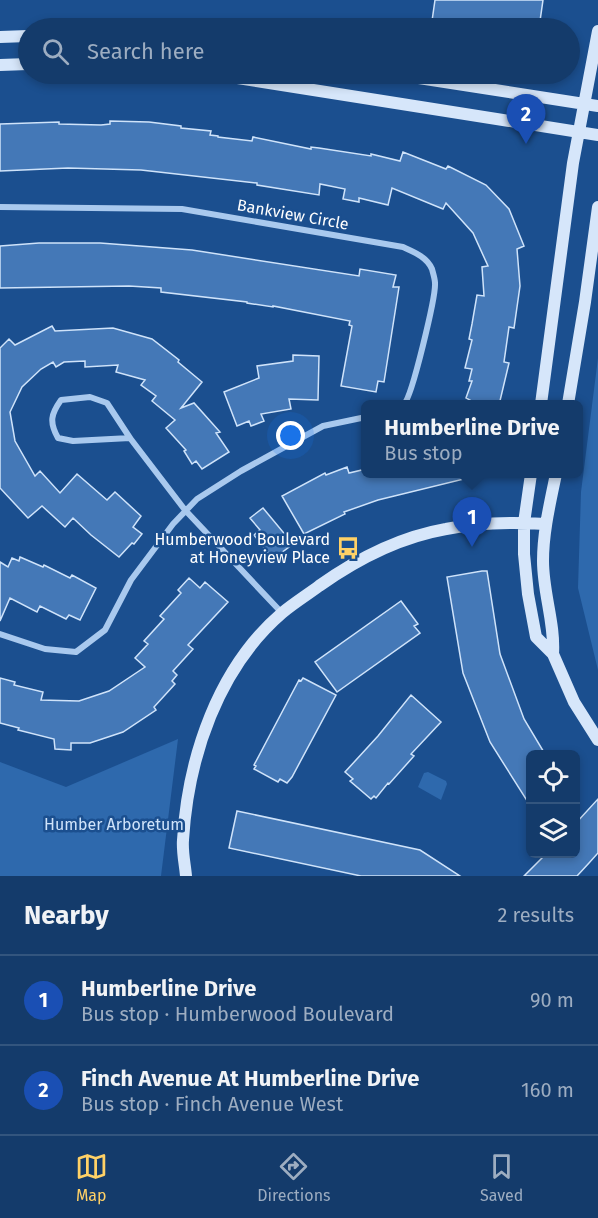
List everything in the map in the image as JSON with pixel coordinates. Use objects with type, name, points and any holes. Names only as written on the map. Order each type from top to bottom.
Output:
[{"type":"street","points":[[542,400],[573,163],[598,31]]},
{"type":"street","points":[[0,37],[18,36]]},
{"type":"street","points":[[0,65],[18,64]]},
{"type":"street","points":[[275,84],[598,135]]},
{"type":"street","points":[[457,84],[598,106]]},
{"type":"street","name":"Bankview Circle","points":[[0,207],[182,209],[403,247],[422,257],[431,267],[436,284],[415,380],[407,400]]},
{"type":"street","points":[[569,400],[598,207]]},
{"type":"street","points":[[130,438],[73,441],[58,438],[51,426],[53,411],[61,400],[90,397],[107,403],[130,438],[185,510],[282,613]]},
{"type":"street","points":[[0,634],[45,649],[76,652],[105,630],[131,580],[185,510],[197,499],[323,426],[361,418]]},
{"type":"street","points":[[530,478],[524,523],[524,554],[536,637],[553,654],[574,702],[598,740]]},
{"type":"street","points":[[553,654],[554,635],[543,561],[546,524],[555,478]]},
{"type":"street","points":[[186,876],[183,842],[189,784],[205,731],[222,688],[245,652],[282,613],[332,577],[370,555],[402,541],[446,529],[492,523],[546,524]]},
{"type":"green space","points":[[598,358],[598,670],[578,588],[583,476]]},
{"type":"green space","name":"Humber Arboretum","points":[[178,739],[161,876],[0,876],[0,762],[66,787]]},
{"type":"green space","points":[[428,772],[446,781],[441,800],[418,787],[424,773]]},
{"type":"building","points":[[435,0],[543,0],[540,18],[432,18]]},
{"type":"building","points":[[110,121],[149,122],[181,126],[181,128],[211,131],[210,135],[218,137],[252,141],[253,137],[311,149],[311,147],[371,156],[371,154],[400,161],[403,152],[446,169],[448,166],[486,185],[509,209],[524,246],[517,249],[520,286],[514,328],[509,327],[504,362],[509,363],[500,400],[466,398],[472,381],[469,381],[472,369],[465,368],[472,340],[469,339],[477,295],[484,296],[482,267],[488,266],[473,233],[446,203],[443,209],[392,188],[388,205],[359,198],[359,202],[343,199],[345,189],[320,184],[319,195],[257,185],[257,183],[141,170],[68,168],[0,171],[0,124],[59,122],[59,124],[110,124]]},
{"type":"building","points":[[39,243],[100,243],[192,250],[359,276],[360,269],[396,275],[393,287],[399,287],[384,382],[378,381],[376,392],[341,386],[352,326],[349,325],[350,321],[247,302],[161,292],[161,288],[129,286],[0,288],[0,246]]},
{"type":"building","points":[[52,326],[55,331],[113,328],[152,339],[202,382],[181,408],[194,403],[220,432],[216,433],[229,452],[202,469],[196,461],[192,464],[184,451],[186,450],[166,428],[175,420],[152,401],[156,396],[141,385],[145,380],[116,372],[118,365],[85,367],[85,361],[64,362],[56,367],[53,362],[41,369],[22,387],[10,412],[15,441],[35,476],[40,471],[60,493],[77,474],[107,500],[115,492],[141,516],[133,527],[142,534],[119,557],[73,518],[65,527],[42,506],[28,518],[0,488],[0,348],[9,339],[15,345]]},
{"type":"building","points":[[293,355],[319,356],[318,400],[289,399],[291,409],[261,414],[264,421],[251,426],[249,421],[237,426],[224,392],[259,378],[257,366],[293,361]]},
{"type":"building","points":[[347,467],[349,473],[361,470],[361,478],[468,478],[378,500],[344,512],[345,514],[304,534],[282,496],[325,473],[326,475]]},
{"type":"building","points":[[263,508],[293,544],[273,559],[254,535],[260,530],[250,518]]},
{"type":"building","points":[[20,557],[43,567],[44,565],[70,578],[72,575],[96,588],[80,620],[69,615],[66,619],[40,606],[37,612],[10,598],[0,621],[0,562],[8,567],[12,558],[19,561]]},
{"type":"building","points":[[487,571],[500,654],[524,719],[543,750],[526,750],[526,799],[490,742],[463,673],[447,577]]},
{"type":"building","points":[[189,578],[200,588],[205,582],[228,602],[188,645],[193,649],[173,671],[177,675],[172,681],[175,684],[154,707],[156,710],[123,732],[90,743],[71,743],[71,750],[55,749],[54,739],[0,723],[0,678],[15,682],[14,685],[43,692],[41,700],[79,701],[109,691],[145,667],[135,658],[148,644],[144,641],[164,619],[160,616],[181,593],[178,590]]},
{"type":"building","points":[[401,601],[418,624],[414,626],[420,633],[337,692],[315,662]]},
{"type":"building","points":[[303,678],[336,695],[292,777],[287,783],[280,779],[278,782],[254,769],[256,766],[254,765],[299,680]]},
{"type":"building","points":[[411,695],[441,722],[411,754],[414,756],[389,784],[376,798],[374,796],[371,799],[350,781],[353,779],[345,772]]},
{"type":"building","points":[[598,799],[598,853],[577,876],[524,876],[542,858],[580,858],[580,819]]},
{"type":"building","points":[[237,811],[420,850],[460,876],[361,876],[229,848]]},
{"type":"place","name":"Finch Avenue At Humberline Drive","points":[[526,144]]},
{"type":"place","name":"Humberline Drive","points":[[472,547]]},
{"type":"place","name":"Humberwood Boulevard at Honeyview Place","points":[[348,548]]}]
